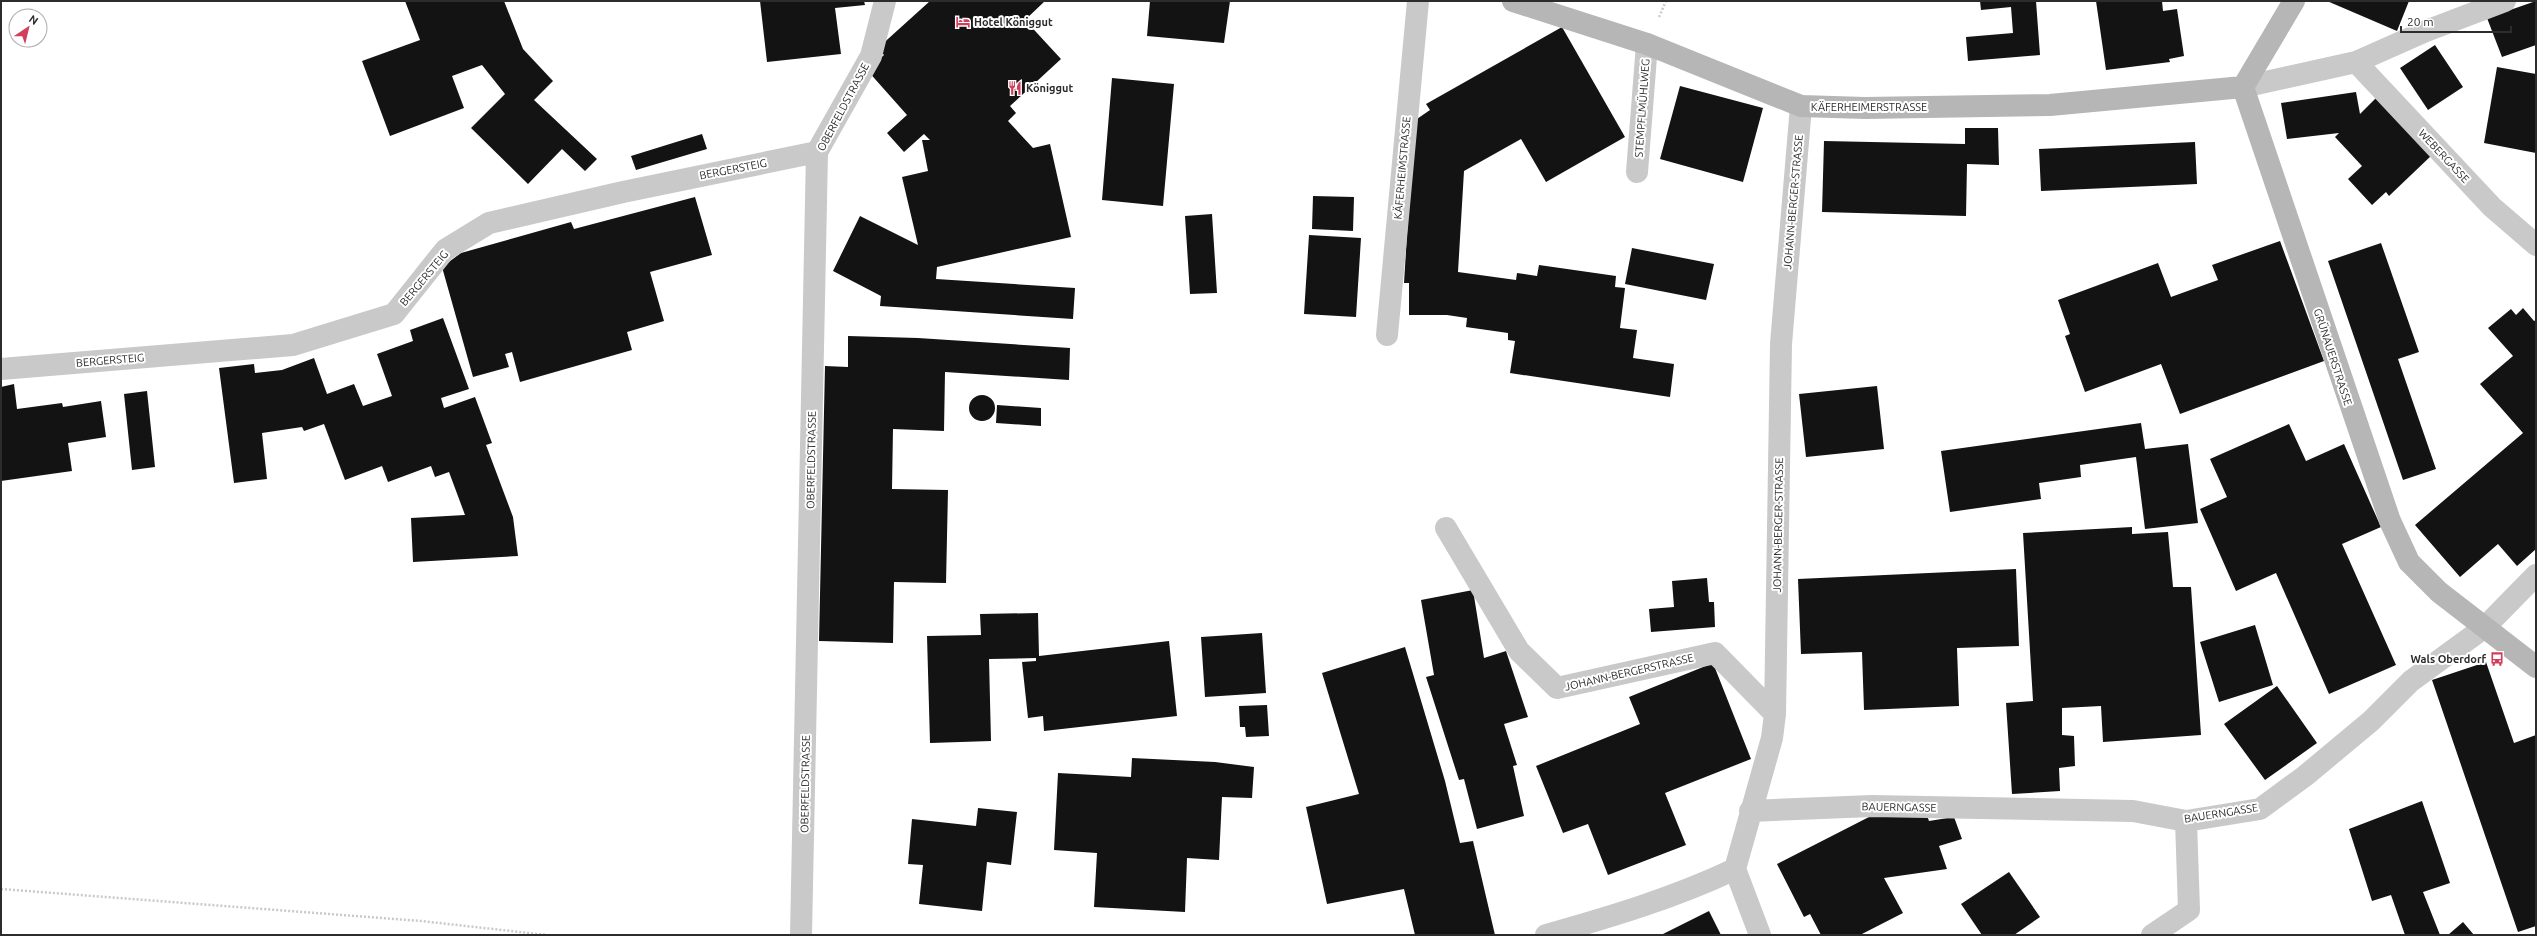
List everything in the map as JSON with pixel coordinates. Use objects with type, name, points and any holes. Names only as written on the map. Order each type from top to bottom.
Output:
[{"type":"street","name":"OBERFELDSTRASSE","points":[[801,935],[817,152],[871,56],[885,1]]},
{"type":"street","name":"KÄFERHEIMSTRASSE","points":[[1387,336],[1418,1]]},
{"type":"street","name":"KÄFERHEIMERSTRASSE","points":[[1513,1],[1647,44],[1801,106],[1865,108],[2050,105],[2243,87]]},
{"type":"street","points":[[2243,87],[2294,1]]},
{"type":"street","points":[[2243,87],[2356,62],[2426,31],[2505,1]]},
{"type":"street","name":"STEMPFLMÜHLWEG","points":[[1637,172],[1647,44]]},
{"type":"street","name":"WEBERGASSE","points":[[2356,62],[2492,207],[2536,245]]},
{"type":"street","name":"GRÜNAUERSTRASSE","points":[[2243,87],[2390,521],[2409,562],[2439,592],[2536,667]]},
{"type":"street","name":"JOHANN-BERGER-STRASSE","points":[[1735,869],[1750,811],[1772,738],[1775,714],[1781,344],[1801,106]]},
{"type":"street","name":"BERGERSTEIG","points":[[1,368],[293,345],[394,314],[445,250],[489,223],[623,192],[817,152]]},
{"type":"street","name":"JOHANN-BERGERSTRASSE","points":[[1446,528],[1520,651],[1557,688],[1715,653],[1775,714]]},
{"type":"street","name":"BAUERNGASSE","points":[[1750,811],[1872,806],[2133,811],[2186,820],[2260,809],[2305,776],[2370,721],[2411,681],[2485,627],[2536,575]]},
{"type":"street","points":[[2152,935],[2190,910],[2186,820]]},
{"type":"street","points":[[1546,935],[1604,919],[1700,886],[1735,869],[1760,935]]},
{"type":"path","points":[[1,889],[421,921],[547,935]]},
{"type":"building","points":[[405,1],[504,1],[523,49],[553,81],[534,100],[597,159],[585,171],[562,149],[528,184],[471,128],[505,94],[482,65],[452,76],[464,108],[390,136],[362,61],[420,40]]},
{"type":"building","points":[[760,1],[864,1],[865,5],[835,8],[841,54],[767,62]]},
{"type":"building","points":[[930,1],[1045,1],[1025,20],[1061,59],[1010,106],[1016,113],[1008,121],[1033,148],[1050,144],[1071,237],[937,267],[936,279],[1075,288],[1073,319],[880,306],[881,296],[833,271],[860,216],[918,245],[902,177],[928,171],[922,140],[930,140],[924,134],[904,152],[887,133],[907,115],[867,70],[884,55],[878,48]]},
{"type":"building","points":[[1150,1],[1230,1],[1224,43],[1147,36]]},
{"type":"building","points":[[1980,1],[2036,1],[2040,55],[1968,61],[1966,37],[2013,33],[2011,7],[1981,10]]},
{"type":"building","points":[[2096,1],[2162,1],[2163,11],[2177,9],[2184,56],[2169,59],[2170,62],[2106,70]]},
{"type":"building","points":[[2327,1],[2409,1],[2397,31]]},
{"type":"building","points":[[2536,1],[2536,45],[2502,57],[2487,18]]},
{"type":"building","points":[[1562,27],[1625,137],[1546,182],[1521,139],[1464,171],[1458,272],[1516,280],[1517,273],[1537,276],[1539,265],[1616,276],[1615,287],[1625,288],[1620,328],[1637,330],[1633,358],[1674,364],[1670,397],[1510,373],[1515,341],[1508,340],[1508,333],[1466,327],[1467,318],[1447,315],[1409,315],[1409,283],[1404,283],[1414,121],[1430,110],[1426,104]]},
{"type":"building","points":[[2435,45],[2463,87],[2428,110],[2400,68]]},
{"type":"building","points":[[2497,67],[2536,74],[2536,153],[2484,143]]},
{"type":"building","points":[[1112,78],[1174,84],[1163,206],[1102,200]]},
{"type":"building","points":[[1680,86],[1763,108],[1743,182],[1660,159]]},
{"type":"building","points":[[2356,92],[2360,114],[2378,96],[2433,154],[2389,196],[2386,192],[2372,205],[2348,179],[2362,166],[2335,137],[2339,133],[2287,139],[2281,103]]},
{"type":"building","points":[[1965,128],[1998,128],[1999,165],[1967,164],[1966,216],[1822,212],[1824,141],[1965,144]]},
{"type":"building","points":[[702,134],[707,149],[636,170],[631,156]]},
{"type":"building","points":[[2195,142],[2197,184],[2041,191],[2039,149]]},
{"type":"building","points":[[1313,196],[1354,197],[1353,231],[1312,229]]},
{"type":"building","points":[[695,197],[712,255],[650,272],[664,321],[627,332],[632,350],[520,382],[512,352],[505,354],[509,367],[473,377],[442,267],[461,253],[571,222],[574,229]]},
{"type":"building","points":[[1212,214],[1217,293],[1190,294],[1185,216]]},
{"type":"building","points":[[1309,235],[1361,238],[1356,317],[1304,314]]},
{"type":"building","points":[[2280,241],[2324,361],[2180,414],[2161,364],[2085,392],[2065,336],[2070,334],[2058,300],[2158,263],[2171,297],[2218,280],[2212,265]]},
{"type":"building","points":[[2381,243],[2419,352],[2398,359],[2436,469],[2403,480],[2328,261]]},
{"type":"building","points":[[1632,248],[1714,264],[1706,300],[1625,284]]},
{"type":"building","points":[[2523,308],[2534,321],[2536,320],[2536,549],[2517,566],[2498,544],[2460,577],[2415,525],[2523,433],[2480,384],[2513,356],[2488,328],[2511,309],[2516,315]]},
{"type":"building","points":[[443,318],[469,389],[441,398],[444,408],[475,397],[492,443],[486,445],[513,517],[518,556],[413,562],[411,518],[465,515],[449,472],[435,477],[431,466],[388,482],[382,466],[345,480],[324,424],[304,431],[302,427],[262,433],[267,479],[234,483],[219,368],[254,364],[255,373],[282,370],[314,358],[327,394],[354,384],[363,406],[392,396],[377,354],[413,341],[410,330]]},
{"type":"building","points":[[848,336],[918,338],[1070,348],[1069,380],[945,372],[944,431],[893,429],[892,489],[948,490],[946,583],[894,582],[893,643],[819,641],[825,366],[848,367]]},
{"type":"building","points":[[14,384],[17,409],[62,403],[63,407],[101,401],[106,437],[68,443],[72,471],[1,481],[1,387]]},
{"type":"building","points":[[1877,386],[1884,449],[1806,457],[1799,394]]},
{"type":"building","points":[[147,391],[155,467],[132,470],[124,394]]},
{"type":"building","points":[[982,395],[991,399],[995,408],[991,417],[982,421],[973,417],[969,408],[973,399]]},
{"type":"building","points":[[997,405],[1041,408],[1041,426],[996,423]]},
{"type":"building","points":[[2141,423],[2145,449],[2188,444],[2198,523],[2145,529],[2136,457],[2080,465],[2081,477],[2039,483],[2041,499],[1950,512],[1941,451]]},
{"type":"building","points":[[2289,424],[2306,461],[2344,444],[2381,527],[2342,544],[2396,665],[2329,694],[2276,573],[2236,591],[2200,509],[2227,497],[2210,459]]},
{"type":"building","points":[[2132,527],[2132,534],[2168,532],[2173,587],[2191,587],[2201,735],[2103,742],[2101,706],[2062,708],[2062,735],[2074,736],[2075,766],[2059,768],[2060,791],[2012,794],[2006,703],[2033,701],[2023,533]]},
{"type":"building","points":[[2016,569],[2019,646],[1957,648],[1959,706],[1864,710],[1862,652],[1801,654],[1798,579]]},
{"type":"building","points":[[1707,578],[1709,602],[1714,602],[1715,627],[1651,632],[1649,609],[1674,607],[1672,581]]},
{"type":"building","points":[[1473,590],[1484,658],[1506,651],[1528,717],[1504,724],[1517,765],[1513,766],[1524,816],[1477,829],[1464,779],[1459,780],[1426,677],[1434,675],[1421,600]]},
{"type":"building","points":[[1038,613],[1039,656],[1169,641],[1177,716],[1044,731],[1043,716],[1028,718],[1022,662],[1036,661],[1036,658],[989,659],[991,741],[930,743],[927,636],[981,635],[980,614]]},
{"type":"building","points":[[2255,625],[2273,685],[2219,702],[2200,642]]},
{"type":"building","points":[[1262,633],[1266,693],[1205,697],[1201,637]]},
{"type":"building","points":[[1405,647],[1445,781],[1460,843],[1473,841],[1495,935],[1415,935],[1404,889],[1327,904],[1306,807],[1359,794],[1322,673]]},
{"type":"building","points":[[2486,662],[2514,743],[2536,735],[2536,926],[2518,932],[2432,680]]},
{"type":"building","points":[[1713,663],[1751,759],[1665,793],[1686,845],[1608,875],[1588,824],[1563,833],[1536,766],[1640,724],[1629,697]]},
{"type":"building","points":[[2277,686],[2317,743],[2265,780],[2224,724]]},
{"type":"building","points":[[1267,705],[1269,736],[1246,737],[1245,727],[1240,727],[1239,706]]},
{"type":"building","points":[[1132,758],[1215,762],[1254,767],[1252,798],[1222,797],[1219,860],[1187,858],[1185,912],[1094,907],[1097,853],[1054,850],[1058,773],[1131,777]]},
{"type":"building","points":[[2422,801],[2450,883],[2423,892],[2440,935],[2405,935],[2391,895],[2372,901],[2349,829]]},
{"type":"building","points":[[978,808],[1017,812],[1011,865],[987,862],[982,911],[919,904],[923,865],[908,864],[912,819],[976,826]]},
{"type":"building","points":[[1926,813],[1929,821],[1954,817],[1962,839],[1939,846],[1947,869],[1884,878],[1903,913],[1860,935],[1821,935],[1810,914],[1804,917],[1777,864],[1869,817]]},
{"type":"building","points":[[2009,872],[2040,917],[2014,935],[1982,935],[1961,904]]},
{"type":"building","points":[[1709,911],[1721,935],[1661,935]]},
{"type":"building","points":[[2463,922],[2474,935],[2448,935]]},
{"type":"place","name":"Hotel Königgut","points":[[963,22]]},
{"type":"place","name":"Königgut","points":[[1015,88]]},
{"type":"place","name":"Wals Oberdorf","points":[[2497,659]]}]
